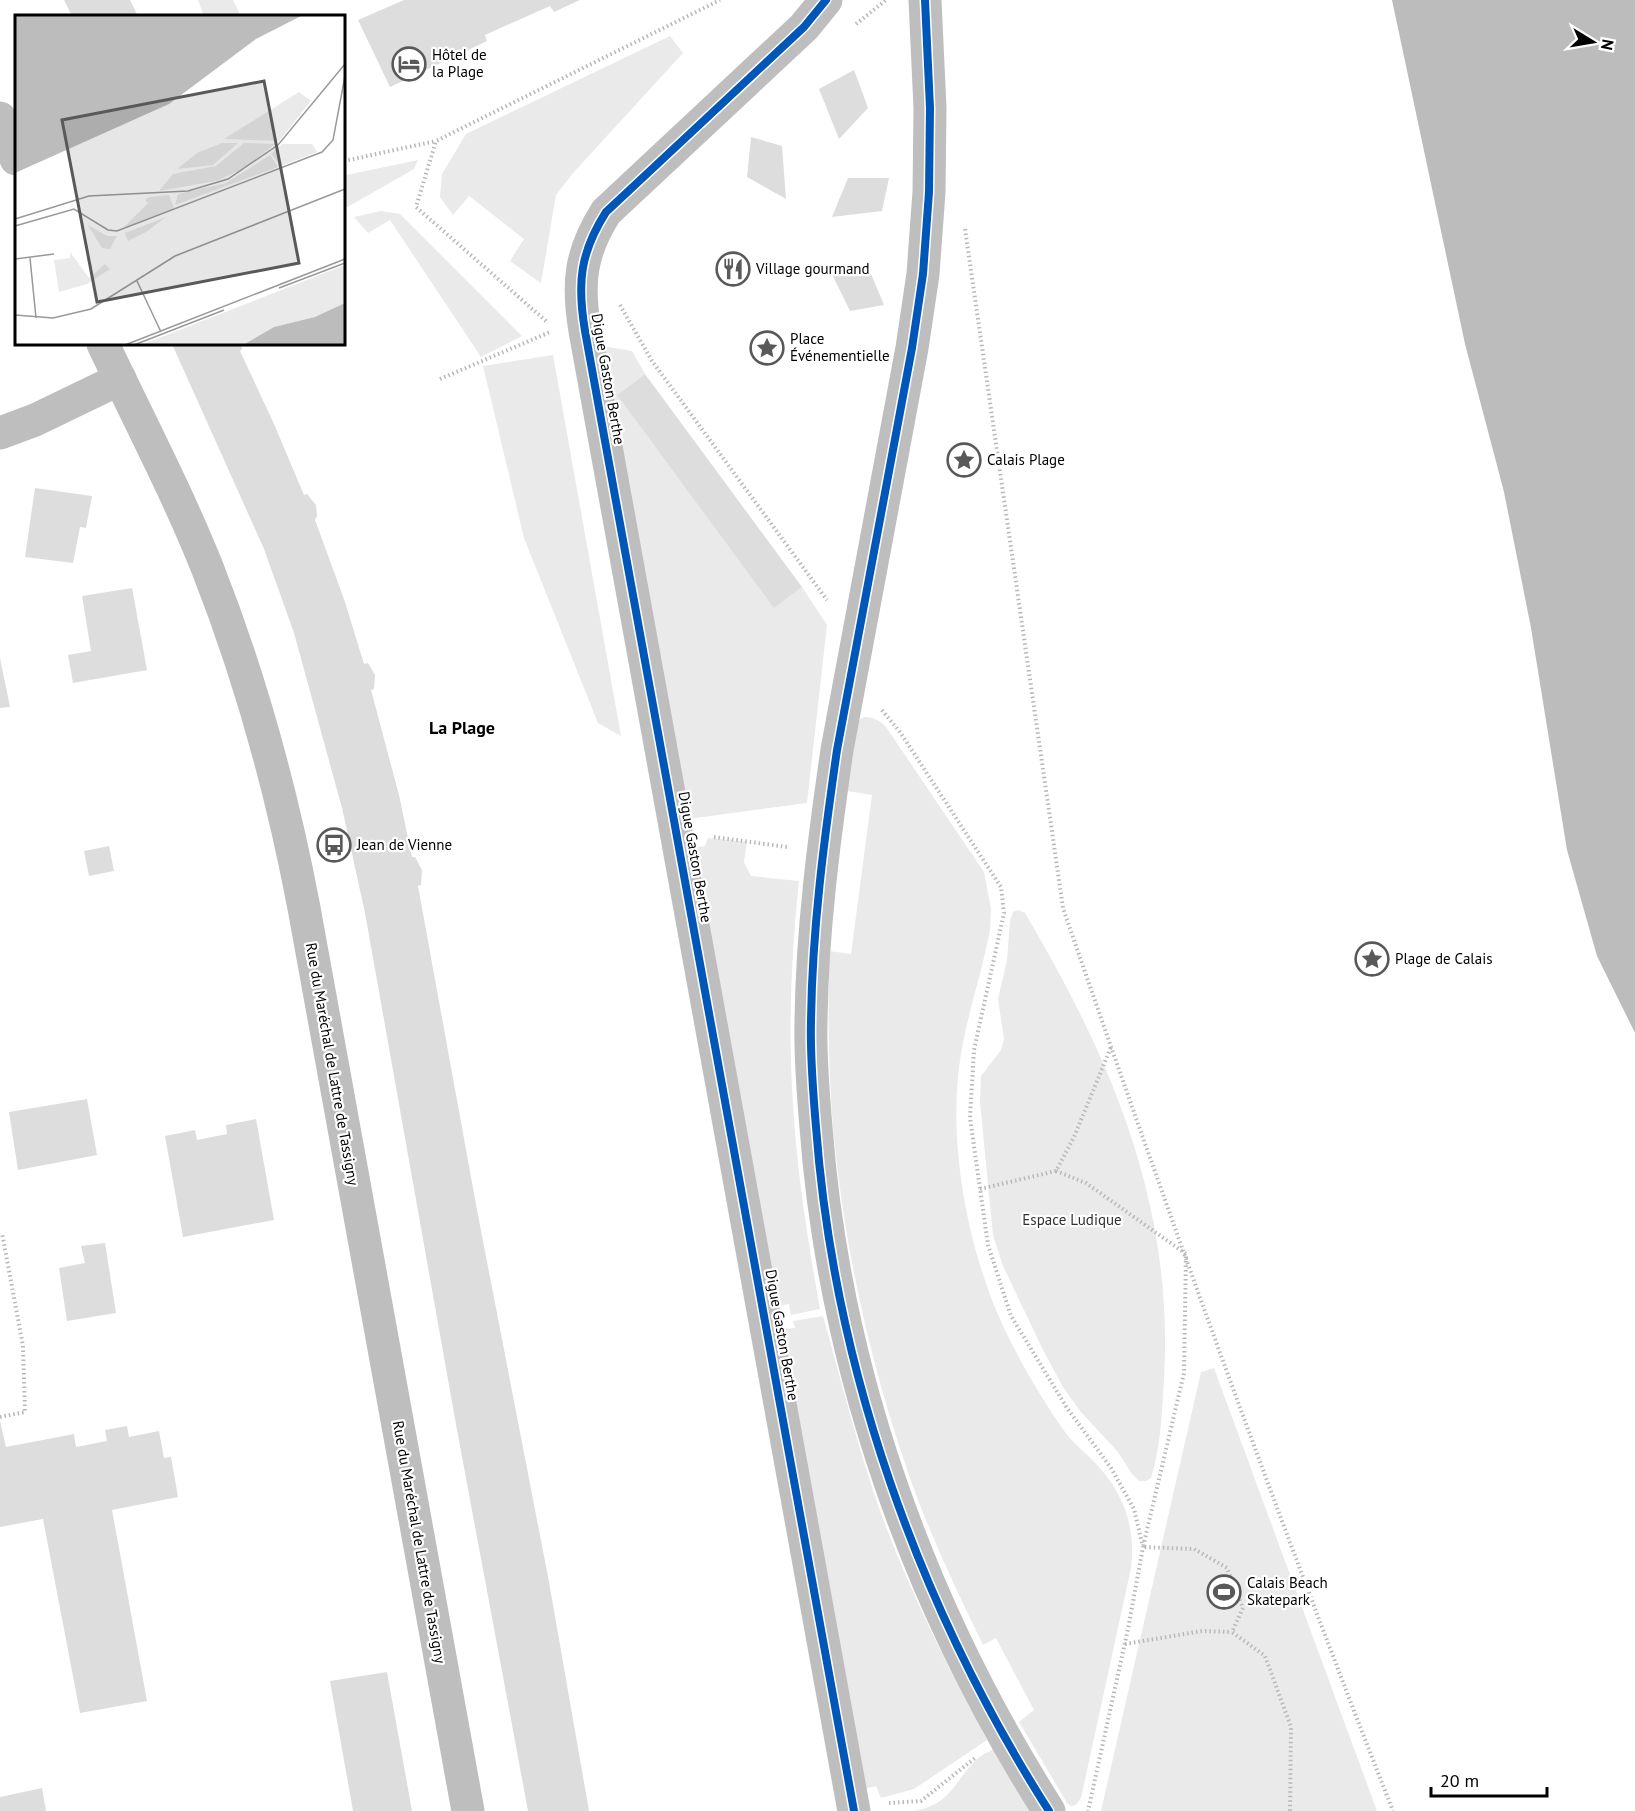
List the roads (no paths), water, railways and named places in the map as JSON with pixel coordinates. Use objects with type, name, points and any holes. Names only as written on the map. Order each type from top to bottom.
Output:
[{"type":"street","name":"Digue Gaston Berthe","points":[[826,0],[804,27],[606,212],[593,232],[587,248],[582,270],[581,291],[570,330],[676,832],[854,1808]]},
{"type":"street","points":[[925,0],[930,108],[929,192],[923,274],[918,314],[837,750],[823,851],[813,962],[812,1085],[822,1193],[837,1290],[866,1403],[904,1520],[947,1623],[1004,1736],[1049,1811]]},
{"type":"street","points":[[0,118],[15,156]]},
{"type":"street","name":"Rue du Maréchal de Lattre de Tassigny","points":[[103,345],[176,494],[207,568],[252,699],[280,798],[304,908],[468,1811]]},
{"type":"street","points":[[0,433],[45,416],[120,379]]},
{"type":"place","name":"Hôtel de la Plage","points":[[409,64]]},
{"type":"place","name":"Village gourmand","points":[[733,269]]},
{"type":"place","name":"Place Événementielle","points":[[767,348]]},
{"type":"place","name":"Calais Plage","points":[[964,460]]},
{"type":"place","name":"Jean de Vienne","points":[[334,845]]},
{"type":"place","name":"Plage de Calais","points":[[1372,959]]},
{"type":"place","name":"Calais Beach Skatepark","points":[[1224,1592]]},
{"type":"district","name":"La Plage","points":[[462,728]]},
{"type":"park label","name":"Espace Ludique","points":[[1072,1220]]}]
